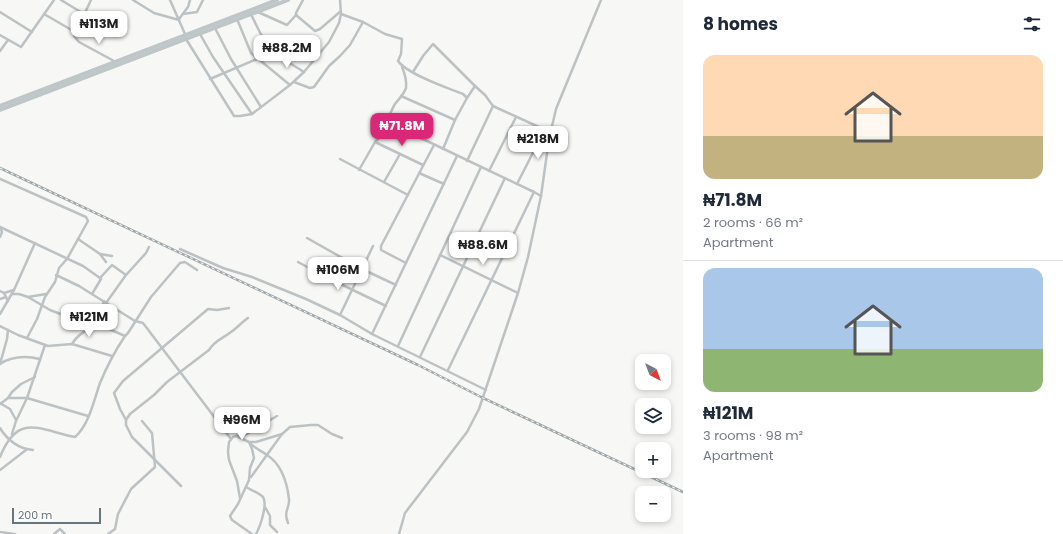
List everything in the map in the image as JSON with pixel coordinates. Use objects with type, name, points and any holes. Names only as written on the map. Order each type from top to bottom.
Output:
[{"type":"highway","points":[[0,110],[277,0]]},
{"type":"highway","points":[[0,106],[114,61],[185,36],[215,28],[288,0]]},
{"type":"street","points":[[0,35],[21,47],[54,0]]},
{"type":"street","points":[[61,0],[84,14]]},
{"type":"street","points":[[91,0],[74,36],[79,42],[114,61]]},
{"type":"street","points":[[133,0],[154,13],[179,20]]},
{"type":"street","points":[[170,0],[185,36],[234,116],[252,114],[290,85],[304,72],[329,42],[338,27],[341,12],[340,0]]},
{"type":"street","points":[[179,20],[188,7],[190,0]]},
{"type":"street","points":[[183,14],[197,12],[203,0]]},
{"type":"street","points":[[258,12],[287,25],[296,16],[296,13],[303,0]]},
{"type":"street","points":[[399,534],[403,518],[410,506],[437,473],[471,427],[479,410],[518,293],[533,238],[541,196],[550,132],[556,109],[601,0]]},
{"type":"street","points":[[0,12],[32,32]]},
{"type":"street","points":[[296,16],[315,31],[320,29],[341,12]]},
{"type":"street","points":[[341,12],[384,34],[402,39],[402,54],[398,61],[402,66],[406,79],[406,88],[389,114],[386,125],[379,139],[375,142],[359,170]]},
{"type":"street","points":[[44,14],[75,32]]},
{"type":"street","points":[[251,14],[260,33],[277,54],[304,72]]},
{"type":"street","points":[[237,19],[251,53],[290,85]]},
{"type":"street","points":[[293,82],[310,88],[314,87],[329,66],[350,44],[363,22]]},
{"type":"street","points":[[215,28],[231,59],[261,107]]},
{"type":"street","points":[[200,33],[212,57],[252,114]]},
{"type":"street","points":[[0,51],[8,40]]},
{"type":"street","points":[[277,54],[279,50],[300,42],[318,55]]},
{"type":"street","points":[[413,72],[433,44],[493,106],[550,132]]},
{"type":"street","points":[[210,79],[257,59]]},
{"type":"street","points":[[402,66],[463,94],[467,98]]},
{"type":"street","points":[[444,149],[455,120],[475,86]]},
{"type":"street","points":[[401,96],[455,120]]},
{"type":"street","points":[[467,161],[493,106]]},
{"type":"street","points":[[489,171],[516,117]]},
{"type":"street","points":[[386,125],[444,149],[541,196]]},
{"type":"street","points":[[517,184],[545,129]]},
{"type":"street","points":[[375,142],[423,165]]},
{"type":"street","points":[[406,263],[381,250],[380,248],[434,145]]},
{"type":"street","points":[[384,182],[400,154]]},
{"type":"street","points":[[372,334],[457,156]]},
{"type":"street","points":[[340,159],[408,195]]},
{"type":"street","points":[[398,346],[481,167]]},
{"type":"street","points":[[419,173],[444,184]]},
{"type":"street","points":[[420,357],[506,178]]},
{"type":"street","points":[[0,179],[86,217],[88,221],[68,259],[56,274],[55,282],[46,294],[27,338]]},
{"type":"street","points":[[448,370],[534,192]]},
{"type":"street","points":[[0,227],[2,232],[0,237]]},
{"type":"street","points":[[0,227],[83,266],[100,278]]},
{"type":"street","points":[[307,238],[362,269],[396,285]]},
{"type":"street","points":[[78,239],[100,254],[106,262]]},
{"type":"street","points":[[1,311],[13,292],[35,243]]},
{"type":"street","points":[[340,315],[373,246]]},
{"type":"street","points":[[98,324],[105,302],[126,275],[146,253],[149,247]]},
{"type":"street","points":[[180,249],[223,268],[252,277],[306,299],[340,315],[372,334],[486,390]]},
{"type":"street","points":[[100,254],[112,256]]},
{"type":"street","points":[[440,255],[518,293]]},
{"type":"street","points":[[8,439],[23,428],[53,431],[75,437],[80,433],[112,356],[151,297],[180,263],[185,262],[197,270]]},
{"type":"street","points":[[298,262],[326,278],[386,306]]},
{"type":"street","points":[[92,294],[101,279],[100,278],[112,265],[126,275]]},
{"type":"street","points":[[56,274],[92,294],[135,321],[143,323],[230,439]]},
{"type":"street","points":[[0,291],[4,293],[13,292],[28,297],[50,310],[71,318],[93,322],[125,336]]},
{"type":"street","points":[[4,293],[8,301]]},
{"type":"street","points":[[28,297],[46,294]]},
{"type":"street","points":[[0,299],[6,297]]},
{"type":"street","points":[[93,322],[105,308],[111,306]]},
{"type":"street","points":[[181,486],[132,437],[114,393],[123,381],[208,309],[217,310],[229,308]]},
{"type":"street","points":[[126,420],[130,414],[209,350],[213,343],[230,333],[248,318]]},
{"type":"street","points":[[72,344],[76,338],[89,328],[98,324]]},
{"type":"street","points":[[0,326],[48,346],[72,344],[112,356]]},
{"type":"street","points":[[0,364],[8,330]]},
{"type":"street","points":[[0,457],[8,439],[13,433],[16,420],[27,398],[45,345]]},
{"type":"street","points":[[0,364],[13,359],[28,356],[40,359]]},
{"type":"street","points":[[16,420],[10,409],[0,403],[8,398],[21,384],[35,377]]},
{"type":"street","points":[[8,398],[27,398],[88,416]]},
{"type":"street","points":[[240,500],[237,481],[229,460],[228,446],[230,439],[236,436],[245,435],[277,416]]},
{"type":"street","points":[[108,534],[115,529],[118,514],[131,489],[155,468],[152,433],[142,421]]},
{"type":"street","points":[[252,534],[232,520],[230,516],[250,480],[282,434],[290,427],[318,426],[342,438]]},
{"type":"street","points":[[0,428],[8,439],[26,450]]},
{"type":"street","points":[[236,436],[249,442],[256,442],[282,434]]},
{"type":"street","points":[[249,442],[254,448],[277,464],[285,481],[289,498],[289,503],[285,512],[288,523]]},
{"type":"street","points":[[249,442],[254,458],[250,468],[250,480]]},
{"type":"street","points":[[0,470],[8,465],[19,454],[26,450],[33,450]]},
{"type":"street","points":[[246,487],[263,498],[265,507],[270,516],[270,525],[277,532]]},
{"type":"street","points":[[256,534],[261,524],[265,507]]},
{"type":"street","points":[[54,534],[60,529],[65,534]]},
{"type":"street","points":[[0,532],[14,534]]},
{"type":"railway","points":[[0,168],[683,492]]}]
